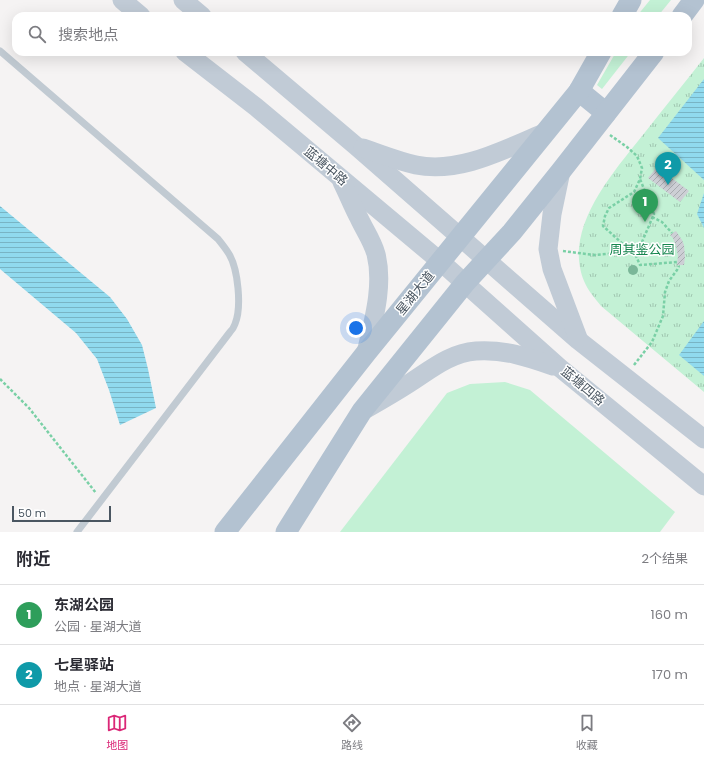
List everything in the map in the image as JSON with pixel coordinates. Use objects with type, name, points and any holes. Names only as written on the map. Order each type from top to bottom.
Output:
[{"type":"main road","points":[[122,0],[136,12]]},
{"type":"main road","points":[[624,12],[631,0]]},
{"type":"main road","points":[[685,12],[694,0]]},
{"type":"main road","name":"蓝塘中路","points":[[190,56],[256,107],[465,283]]},
{"type":"main road","points":[[250,56],[356,146],[578,340],[704,439]]},
{"type":"main road","name":"星湖大道","points":[[225,532],[366,353],[579,91],[599,56]]},
{"type":"main road","points":[[286,532],[362,411],[465,283],[512,232],[651,56]]},
{"type":"main road","points":[[579,91],[601,119]]},
{"type":"main road","points":[[356,146],[416,165],[435,167],[464,164],[544,133]]},
{"type":"main road","points":[[561,171],[552,214],[548,248],[552,269],[578,340]]},
{"type":"main road","points":[[340,178],[359,219],[370,236],[379,269],[375,312],[366,353]]},
{"type":"main road","name":"蓝塘四路","points":[[465,283],[560,368],[704,486]]},
{"type":"main road","points":[[362,411],[442,361],[459,354],[475,351],[498,351],[523,356],[560,368]]},
{"type":"lane","points":[[0,51],[218,239],[230,255],[235,270],[238,290],[238,308],[235,324],[77,532]]},
{"type":"path","points":[[601,119],[637,156],[642,168],[640,179],[634,192],[609,208],[605,216],[603,226],[633,252],[640,265],[677,262]]},
{"type":"path","points":[[636,256],[654,214],[640,179]]},
{"type":"path","points":[[652,217],[662,222],[672,233]]},
{"type":"path","points":[[548,248],[594,255],[633,252]]},
{"type":"path","points":[[624,376],[652,342],[663,316],[665,292],[669,281],[679,266]]},
{"type":"path","points":[[0,379],[29,408],[102,500]]},
{"type":"green space","points":[[650,0],[671,0],[661,12],[640,12]]},
{"type":"green space","points":[[614,56],[628,56],[602,89],[597,85]]},
{"type":"green space","name":"周其鉴公园","points":[[704,58],[704,392],[601,306],[584,281],[580,269],[579,248],[582,232],[588,216],[604,186],[614,171]]},
{"type":"green space","points":[[505,382],[530,390],[675,512],[660,532],[340,532],[447,393],[470,384]]},
{"type":"water","points":[[704,79],[704,180],[658,138]]},
{"type":"water","points":[[704,193],[704,228],[697,214]]},
{"type":"water","points":[[0,206],[110,297],[127,319],[142,345],[156,408],[120,425],[97,359],[76,333],[0,269]]},
{"type":"water","points":[[704,321],[704,376],[679,355]]},
{"type":"building","points":[[657,167],[689,191],[680,202],[648,178]]},
{"type":"building","points":[[676,231],[684,245],[684,265],[677,265],[678,256],[676,246],[670,235]]},
{"type":"place","name":"七星驿站","points":[[668,185]]},
{"type":"place","name":"东湖公园","points":[[645,222]]}]
